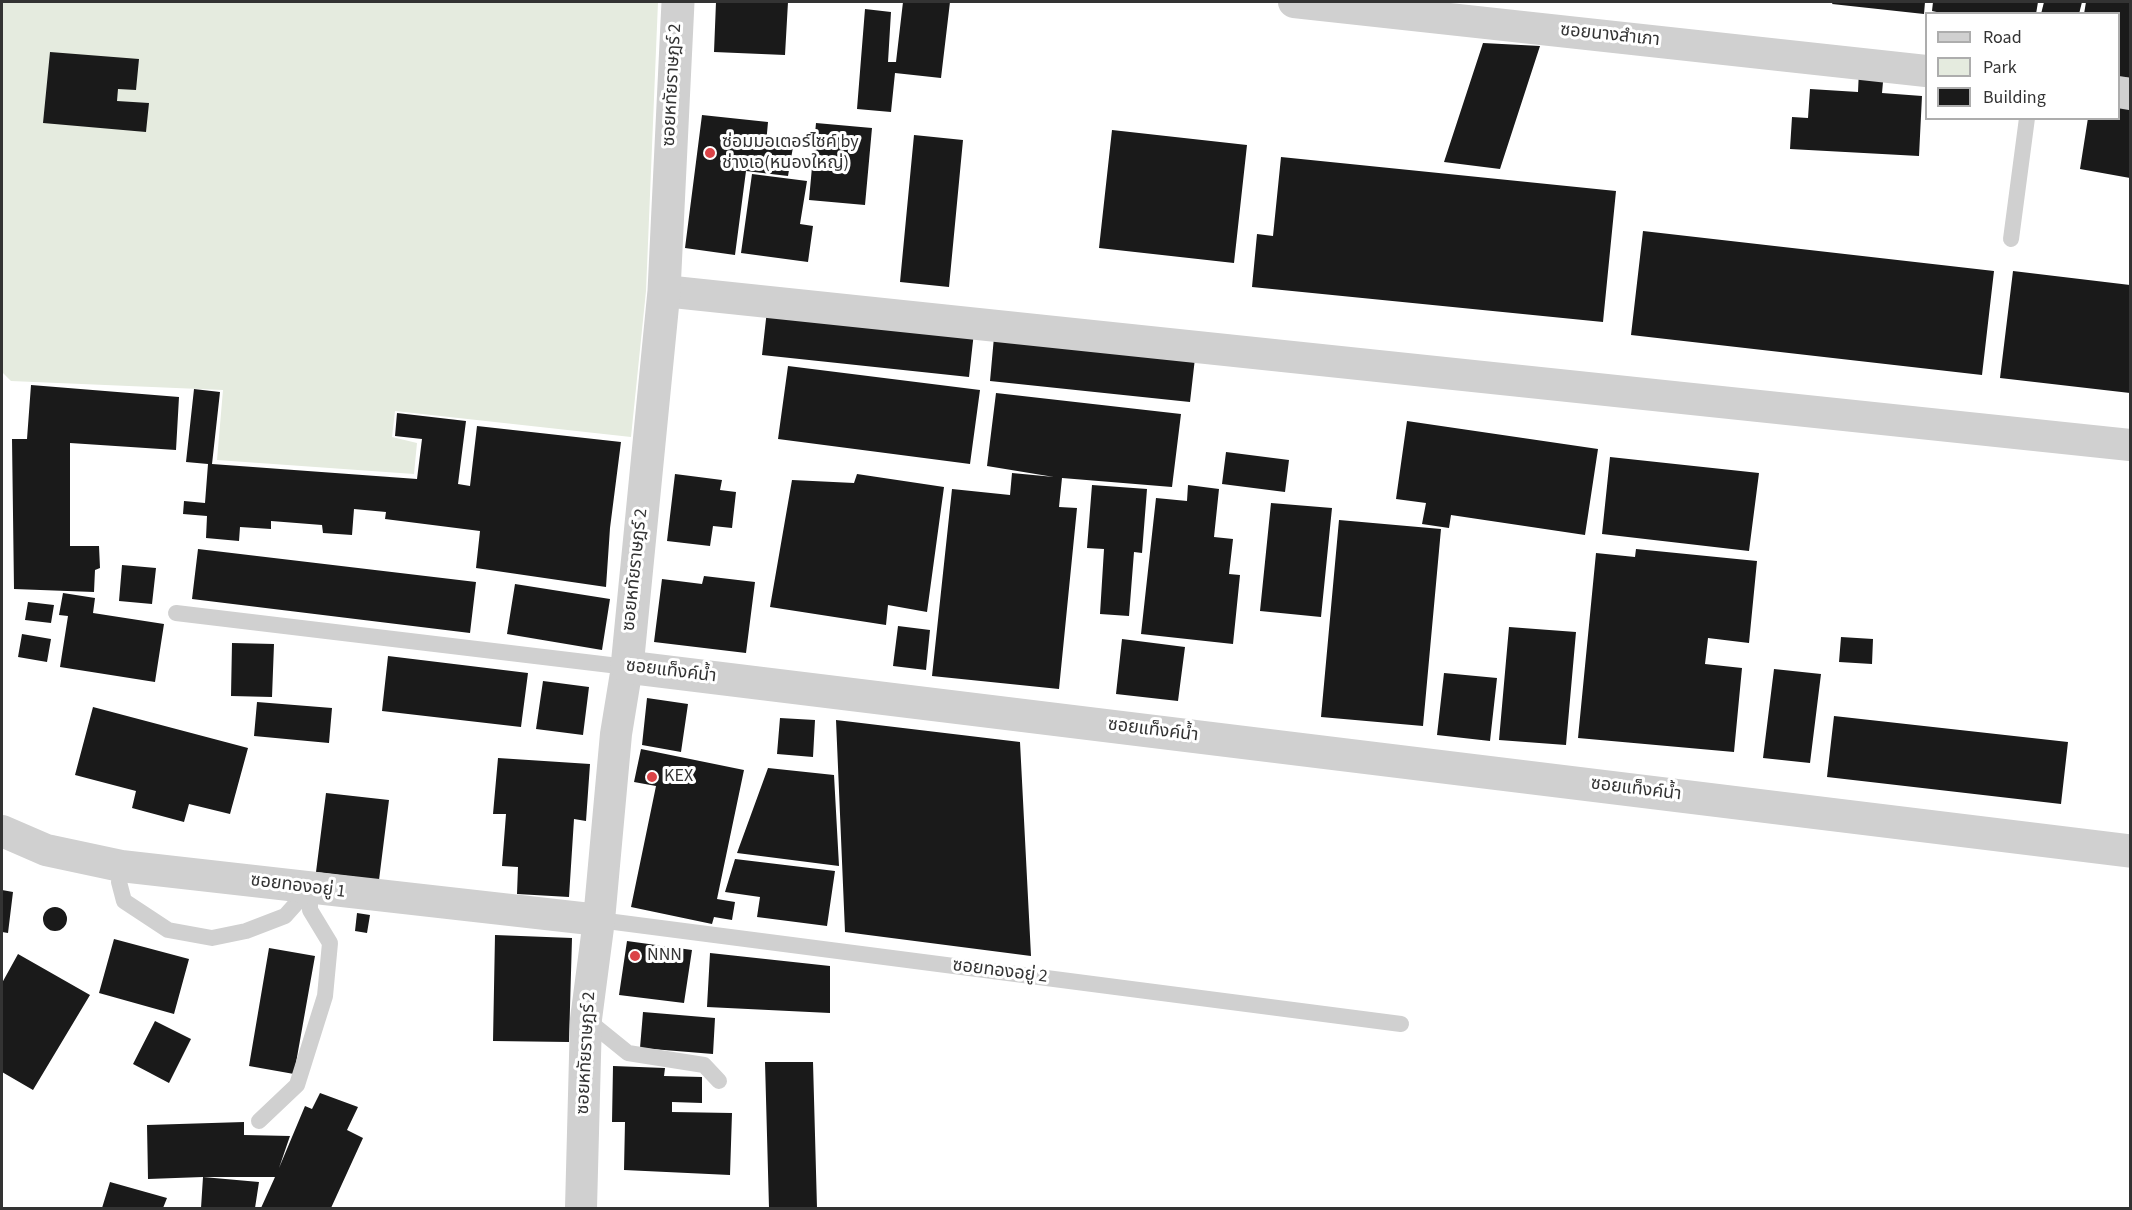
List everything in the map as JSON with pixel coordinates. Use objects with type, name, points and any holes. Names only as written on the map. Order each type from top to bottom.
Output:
[{"type":"street","name":"ซอยหทัยราษฎร์ 2","points":[[581,1209],[586,1019],[599,920],[616,734],[627,667],[664,291],[678,2]]},
{"type":"street","name":"ซอยนางสำเภา","points":[[1294,2],[1925,71]]},
{"type":"street","points":[[664,291],[2130,445]]},
{"type":"street","name":"ซอยแท็งค์น้ำ","points":[[627,667],[2130,850]]},
{"type":"street","name":"ซอยทองอยู่ 1","points":[[2,831],[46,850],[121,866],[599,920]]},
{"type":"lane","points":[[2011,239],[2027,120]]},
{"type":"lane","name":"ซอยแท็งค์น้ำ","points":[[176,612],[627,667]]},
{"type":"lane","points":[[121,866],[120,882],[124,901],[168,930],[212,938],[246,931],[285,916],[310,888]]},
{"type":"lane","points":[[259,1121],[297,1085],[325,996],[330,943],[310,910],[310,888]]},
{"type":"lane","name":"ซอยทองอยู่ 2","points":[[599,920],[1401,1024]]},
{"type":"lane","points":[[586,1019],[628,1053],[704,1065],[718,1081]]},
{"type":"green space","points":[[2,2],[658,2],[646,291],[631,437],[395,411],[392,437],[417,443],[414,474],[217,460],[223,390],[11,381],[2,372]]},
{"type":"building","points":[[716,2],[788,2],[785,55],[714,52]]},
{"type":"building","points":[[903,2],[950,2],[941,78],[895,73],[891,112],[857,109],[865,9],[891,12],[888,62],[896,62]]},
{"type":"building","points":[[1833,2],[1925,2],[1924,14],[1832,4]]},
{"type":"building","points":[[1933,2],[2038,2],[2036,12],[1932,11]]},
{"type":"building","points":[[2044,2],[2082,2],[2080,12],[2042,12]]},
{"type":"building","points":[[2086,2],[2130,2],[2130,78],[2120,77],[2120,12],[2084,12]]},
{"type":"building","points":[[1483,43],[1540,46],[1500,169],[1444,162]]},
{"type":"building","points":[[50,52],[139,59],[136,90],[118,89],[117,101],[149,103],[146,132],[43,123]]},
{"type":"building","points":[[1859,70],[1884,71],[1882,93],[1922,96],[1919,156],[1790,149],[1792,117],[1808,118],[1810,89],[1858,92]]},
{"type":"building","points":[[2120,105],[2130,107],[2130,178],[2080,169],[2088,120],[2120,120]]},
{"type":"building","points":[[702,115],[768,122],[766,144],[793,147],[788,176],[746,171],[735,255],[685,248]]},
{"type":"building","points":[[816,123],[872,128],[865,205],[809,200]]},
{"type":"building","points":[[1112,130],[1247,145],[1234,263],[1099,248]]},
{"type":"building","points":[[914,135],[963,140],[949,287],[900,282]]},
{"type":"building","points":[[1281,157],[1616,191],[1603,322],[1252,287],[1257,234],[1273,236]]},
{"type":"building","points":[[752,174],[807,181],[800,224],[813,226],[808,262],[741,253]]},
{"type":"building","points":[[1643,231],[1994,271],[1982,375],[1631,335]]},
{"type":"building","points":[[2013,271],[2130,285],[2130,393],[2000,378]]},
{"type":"building","points":[[767,310],[974,332],[969,377],[762,355]]},
{"type":"building","points":[[994,337],[1195,358],[1190,402],[990,381]]},
{"type":"building","points":[[788,366],[980,390],[970,464],[778,439]]},
{"type":"building","points":[[31,385],[179,397],[176,450],[70,443],[70,546],[99,546],[100,568],[95,570],[94,592],[14,589],[12,439],[27,439]]},
{"type":"building","points":[[194,389],[220,392],[212,464],[417,479],[422,439],[395,436],[397,413],[466,421],[458,484],[470,486],[477,426],[621,442],[610,528],[606,587],[476,568],[480,531],[385,519],[386,512],[354,509],[352,535],[323,533],[322,525],[271,521],[271,529],[240,527],[239,541],[206,538],[207,516],[183,514],[184,501],[205,503],[208,464],[186,462]]},
{"type":"building","points":[[996,393],[1181,414],[1172,487],[1062,478],[1059,507],[1077,508],[1059,689],[932,676],[952,489],[1010,495],[1012,473],[1054,477],[987,466]]},
{"type":"building","points":[[1407,421],[1598,449],[1585,535],[1451,515],[1449,528],[1422,524],[1426,503],[1396,499]]},
{"type":"building","points":[[1226,452],[1289,460],[1285,492],[1222,484]]},
{"type":"building","points":[[1610,457],[1759,473],[1749,551],[1602,534]]},
{"type":"building","points":[[675,474],[722,480],[720,490],[736,492],[732,528],[713,526],[710,546],[667,541]]},
{"type":"building","points":[[857,474],[944,487],[927,612],[888,605],[886,625],[770,607],[792,480],[854,483]]},
{"type":"building","points":[[1092,485],[1147,489],[1142,553],[1134,552],[1129,616],[1100,614],[1104,549],[1087,548]]},
{"type":"building","points":[[1188,485],[1219,489],[1214,537],[1233,539],[1229,574],[1240,575],[1233,644],[1141,634],[1156,498],[1187,501]]},
{"type":"building","points":[[1271,503],[1332,508],[1321,617],[1260,611]]},
{"type":"building","points":[[1339,520],[1441,529],[1423,726],[1321,717]]},
{"type":"building","points":[[198,549],[476,582],[470,633],[192,599]]},
{"type":"building","points":[[1636,549],[1757,561],[1749,643],[1708,638],[1705,664],[1742,668],[1734,752],[1578,738],[1596,553],[1635,557]]},
{"type":"building","points":[[122,565],[156,568],[152,604],[119,601]]},
{"type":"building","points":[[704,576],[755,582],[746,653],[654,642],[662,579],[702,584]]},
{"type":"building","points":[[515,584],[610,599],[602,650],[507,634]]},
{"type":"building","points":[[63,593],[95,598],[93,613],[164,624],[155,682],[60,667],[68,616],[59,615]]},
{"type":"building","points":[[28,602],[54,605],[51,623],[25,620]]},
{"type":"building","points":[[898,626],[930,630],[926,670],[893,666]]},
{"type":"building","points":[[1509,627],[1576,632],[1566,745],[1499,740]]},
{"type":"building","points":[[22,634],[51,639],[47,662],[18,657]]},
{"type":"building","points":[[1841,637],[1873,639],[1872,664],[1839,662]]},
{"type":"building","points":[[1122,639],[1185,647],[1178,701],[1116,694]]},
{"type":"building","points":[[232,643],[274,644],[272,697],[231,696]]},
{"type":"building","points":[[388,656],[528,673],[521,727],[382,711]]},
{"type":"building","points":[[1774,669],[1821,674],[1810,763],[1763,758]]},
{"type":"building","points":[[1444,673],[1497,678],[1490,741],[1437,735]]},
{"type":"building","points":[[543,681],[589,687],[583,735],[536,729]]},
{"type":"building","points":[[647,698],[688,704],[681,752],[642,745]]},
{"type":"building","points":[[257,702],[332,708],[329,743],[254,736]]},
{"type":"building","points":[[93,707],[248,748],[230,814],[189,804],[184,822],[132,808],[136,791],[75,775]]},
{"type":"building","points":[[1834,716],[2068,742],[2061,804],[1827,777]]},
{"type":"building","points":[[780,718],[815,720],[813,757],[777,754]]},
{"type":"building","points":[[836,720],[1020,742],[1031,956],[845,932]]},
{"type":"building","points":[[641,749],[744,770],[717,899],[735,902],[732,920],[714,917],[712,924],[631,907],[656,786],[634,782]]},
{"type":"building","points":[[498,758],[590,764],[586,821],[574,819],[569,897],[517,894],[518,867],[502,866],[506,814],[493,814]]},
{"type":"building","points":[[768,768],[834,775],[839,866],[737,853]]},
{"type":"building","points":[[326,793],[389,800],[379,880],[316,872]]},
{"type":"building","points":[[735,859],[835,871],[827,926],[757,917],[760,897],[725,892]]},
{"type":"building","points":[[2,890],[13,892],[8,933],[2,932]]},
{"type":"building","points":[[55,907],[64,910],[67,919],[64,928],[55,931],[46,928],[43,919],[46,910]]},
{"type":"building","points":[[357,913],[370,915],[367,933],[355,931]]},
{"type":"building","points":[[495,935],[572,938],[569,1042],[493,1041]]},
{"type":"building","points":[[114,939],[189,959],[174,1014],[99,993]]},
{"type":"building","points":[[627,941],[692,950],[684,1003],[619,995]]},
{"type":"building","points":[[269,948],[315,956],[294,1074],[249,1066]]},
{"type":"building","points":[[710,953],[830,966],[830,1013],[707,1007]]},
{"type":"building","points":[[18,954],[90,995],[33,1090],[2,1072],[2,983]]},
{"type":"building","points":[[643,1012],[715,1018],[713,1054],[640,1048]]},
{"type":"building","points":[[155,1021],[191,1039],[169,1083],[133,1064]]},
{"type":"building","points":[[765,1062],[813,1062],[817,1208],[769,1208]]},
{"type":"building","points":[[613,1066],[665,1068],[664,1076],[702,1077],[702,1103],[672,1102],[672,1112],[732,1113],[730,1175],[624,1170],[625,1122],[612,1122]]},
{"type":"building","points":[[320,1093],[358,1107],[347,1130],[363,1138],[331,1208],[261,1208],[275,1177],[148,1179],[147,1125],[244,1122],[244,1135],[290,1136],[279,1168],[305,1106],[312,1109]]},
{"type":"building","points":[[203,1177],[259,1182],[255,1208],[201,1208]]},
{"type":"building","points":[[110,1182],[167,1198],[163,1208],[102,1208]]},
{"type":"place","name":"ซ่อมมอเตอร์ไซค์ by ช่างเอ(หนองใหญ่)","points":[[710,153]]},
{"type":"place","name":"KEX","points":[[652,777]]},
{"type":"place","name":"NNN","points":[[635,956]]}]
